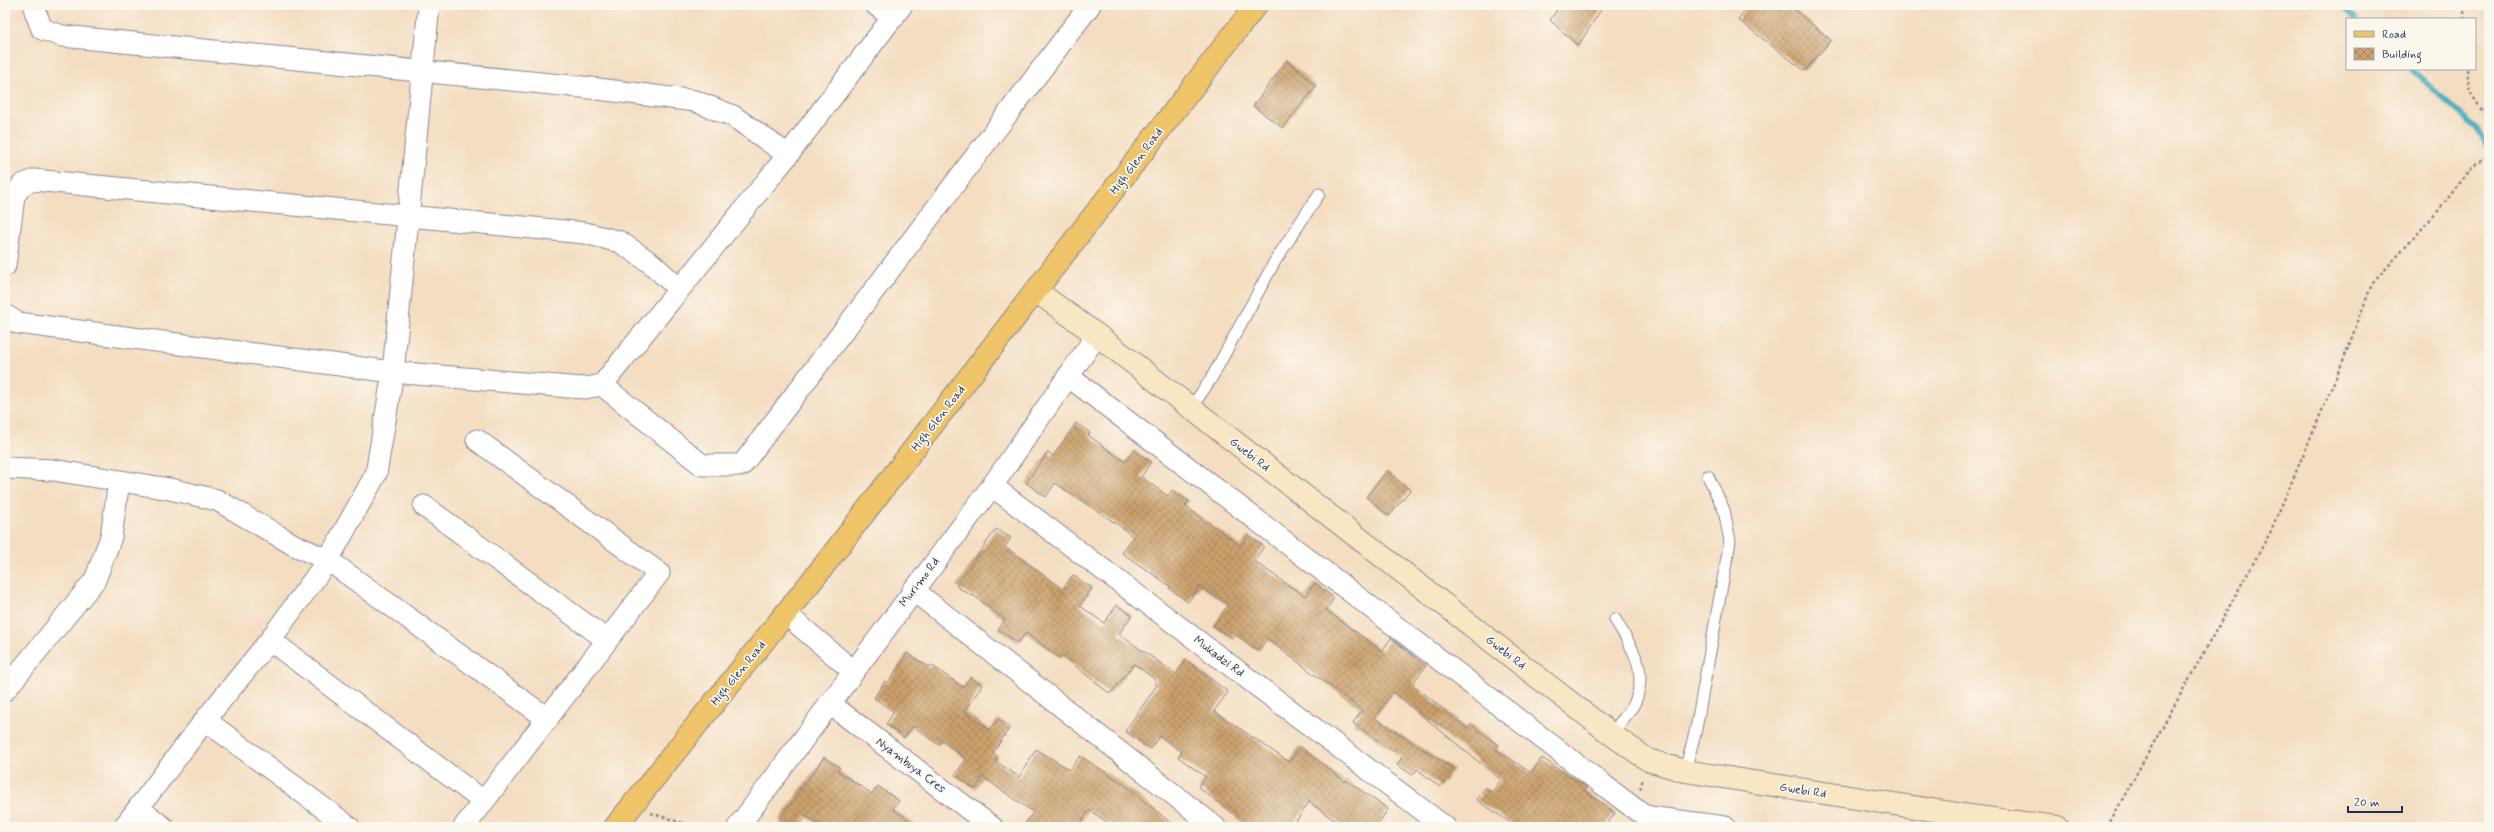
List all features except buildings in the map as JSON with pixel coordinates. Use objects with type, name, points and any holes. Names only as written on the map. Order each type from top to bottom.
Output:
[{"type":"main road","name":"High Glen Road","points":[[615,827],[786,614],[1256,5]]},
{"type":"street","points":[[35,5],[35,11],[42,29],[62,36],[582,87],[695,101],[733,116],[788,155]]},
{"type":"street","points":[[124,827],[205,720],[270,640],[328,560],[376,474],[393,372],[429,5]]},
{"type":"street","points":[[602,385],[788,155],[897,12],[876,5]]},
{"type":"street","points":[[5,315],[18,323],[393,372],[569,387],[602,385],[702,466],[742,465],[1090,5]]},
{"type":"street","points":[[5,266],[14,196],[22,185],[34,180],[585,233],[620,242],[651,263],[679,289]]},
{"type":"street","name":"Gwebi Rd","points":[[1036,291],[1097,335],[1611,734],[1648,760],[1685,771],[1969,822],[2057,827]]},
{"type":"street","name":"Murimo Rd","points":[[745,825],[853,671],[992,486],[1097,335]]},
{"type":"street","points":[[1068,376],[1635,809],[1648,817],[1725,827]]},
{"type":"street","points":[[464,827],[659,573],[477,440]]},
{"type":"street","points":[[5,468],[54,470],[217,500],[294,544],[328,560],[548,719]]},
{"type":"street","points":[[5,690],[95,580],[111,537],[119,481]]},
{"type":"street","name":"Mukadzi Rd","points":[[992,486],[1445,827]]},
{"type":"street","points":[[424,506],[607,640]]},
{"type":"street","points":[[913,590],[1215,827]]},
{"type":"street","points":[[786,614],[853,671]]},
{"type":"street","points":[[270,640],[483,801]]},
{"type":"street","name":"Nyambuya Cres","points":[[830,703],[992,827]]},
{"type":"street","points":[[205,720],[349,827]]},
{"type":"street","points":[[139,809],[163,827]]},
{"type":"lane","points":[[1191,408],[1211,379],[1275,261],[1319,194]]},
{"type":"lane","points":[[1685,771],[1696,729],[1730,541],[1724,510],[1708,476]]},
{"type":"lane","points":[[1611,734],[1635,703],[1641,681],[1638,659],[1615,619]]},
{"type":"path","points":[[2464,5],[2464,18]]},
{"type":"path","points":[[2467,70],[2470,92],[2489,121]]},
{"type":"path","points":[[2107,827],[2270,533],[2343,360],[2372,284],[2438,211],[2473,166],[2489,156]]},
{"type":"path","points":[[1635,809],[1648,760]]},
{"type":"path","points":[[632,807],[679,822],[703,827]]},
{"type":"waterway","points":[[2341,5],[2355,18]]},
{"type":"waterway","points":[[2412,70],[2477,129],[2489,148]]}]
